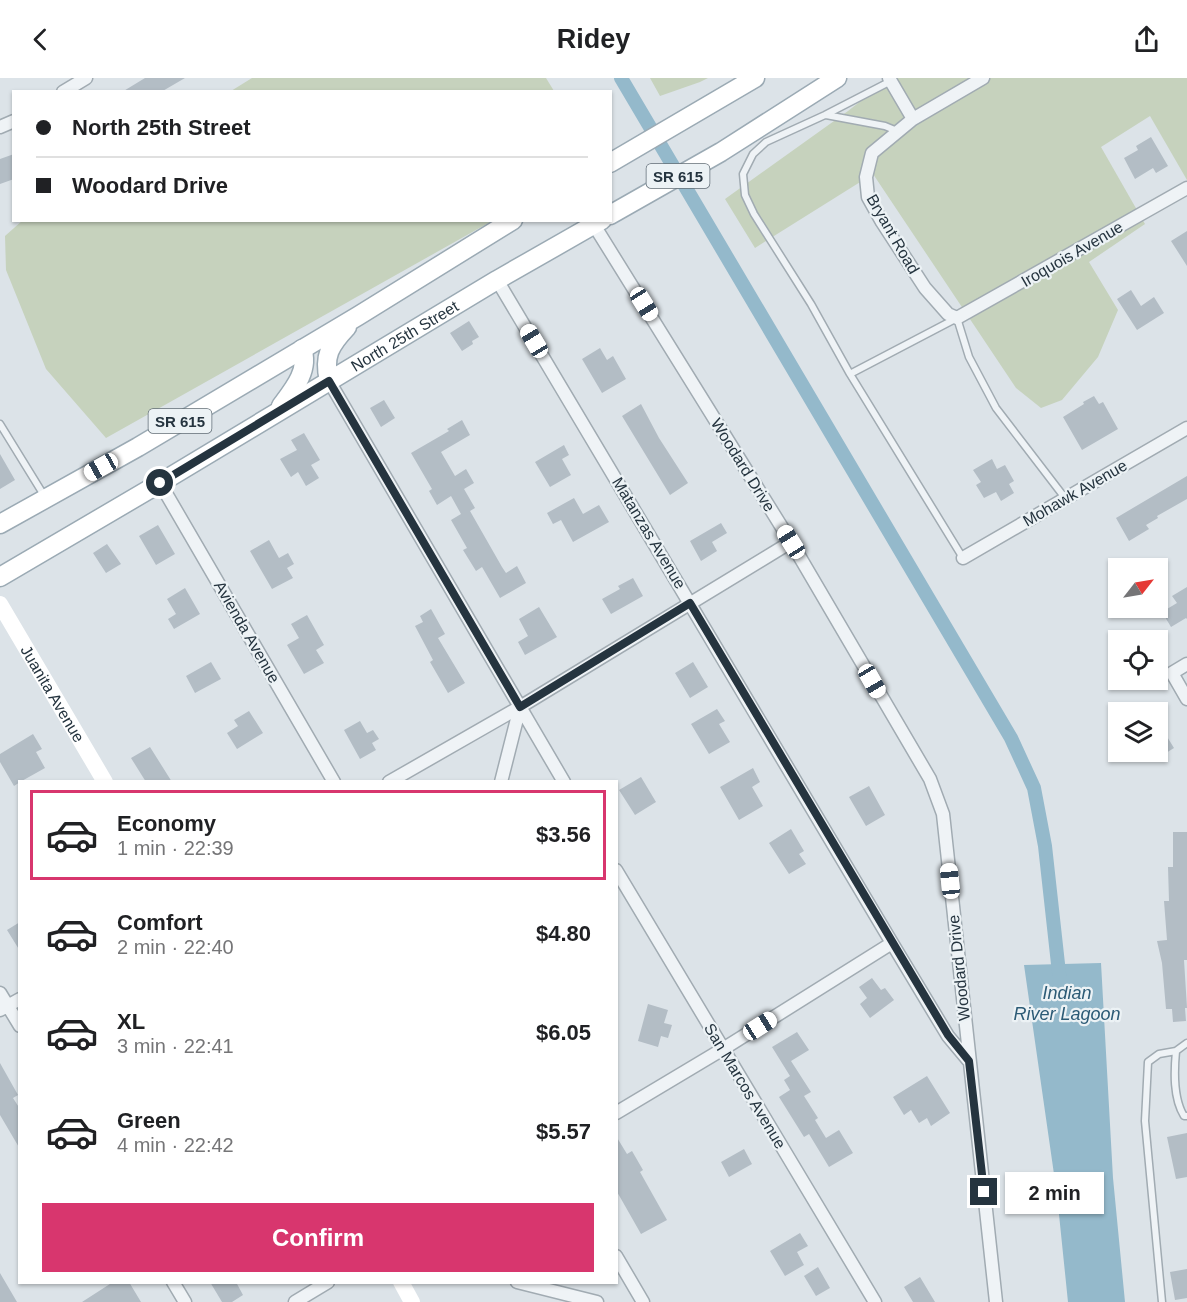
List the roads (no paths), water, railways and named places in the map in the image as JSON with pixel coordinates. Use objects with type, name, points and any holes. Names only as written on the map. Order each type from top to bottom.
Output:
[{"type":"main road","name":"SR 615","points":[[612,161],[755,78]]},
{"type":"main road","name":"SR 615","points":[[612,214],[721,153],[837,78]]},
{"type":"main road","name":"SR 615","points":[[0,524],[358,316],[510,222]]},
{"type":"main road","name":"North 25th Street","points":[[0,577],[497,280],[598,223]]},
{"type":"main road","points":[[329,381],[325,364],[331,347],[358,316]]},
{"type":"main road","points":[[276,412],[303,370],[305,358],[302,349]]},
{"type":"street","points":[[66,90],[86,78]]},
{"type":"street","name":"Bryant Road","points":[[957,318],[948,314],[925,288],[882,222],[868,197],[866,177],[872,153],[898,131],[913,119],[983,78]]},
{"type":"street","points":[[890,80],[913,119]]},
{"type":"street","name":"Iroquois Avenue","points":[[957,318],[1187,188]]},
{"type":"street","name":"Woodard Drive","points":[[598,223],[791,542],[930,779],[943,814],[996,1302]]},
{"type":"street","name":"Matanzas Avenue","points":[[497,280],[892,943],[948,1035],[969,1061]]},
{"type":"street","points":[[329,381],[563,780]]},
{"type":"street","name":"Mohawk Avenue","points":[[963,558],[1187,428]]},
{"type":"street","name":"Avienda Avenue","points":[[160,483],[333,780]]},
{"type":"street","points":[[392,780],[520,707],[791,542]]},
{"type":"street","name":"Juanita Avenue","points":[[0,604],[104,780]]},
{"type":"street","points":[[1187,664],[1172,673],[1187,699]]},
{"type":"street","points":[[502,780],[520,707]]},
{"type":"street","name":"San Marcos Avenue","points":[[618,873],[875,1302]]},
{"type":"street","points":[[618,1112],[892,943]]},
{"type":"street","points":[[0,993],[4,1008],[18,1024]]},
{"type":"street","points":[[4,1008],[18,1000]]},
{"type":"street","points":[[618,1259],[643,1302]]},
{"type":"street","points":[[174,1284],[185,1302]]},
{"type":"street","points":[[295,1302],[325,1284]]},
{"type":"street","points":[[402,1284],[412,1302]]},
{"type":"street","points":[[525,1284],[597,1302]]},
{"type":"lane","points":[[890,80],[825,115],[766,142],[753,154],[743,174],[745,195],[754,214],[811,304],[850,374],[963,558]]},
{"type":"lane","points":[[825,115],[885,126],[898,131]]},
{"type":"lane","points":[[850,374],[957,318],[969,357],[996,408],[1065,499]]},
{"type":"lane","points":[[0,424],[46,498]]},
{"type":"lane","points":[[1162,1302],[1146,1121],[1148,1062],[1159,1054],[1176,1051],[1187,1044]]},
{"type":"lane","points":[[1176,1051],[1174,1072],[1179,1108],[1184,1116],[1187,1116]]},
{"type":"water","name":"Indian River Lagoon","points":[[1101,963],[1113,1178],[1125,1302],[1068,1302],[1057,1195],[1024,965]]},
{"type":"waterway","points":[[621,78],[1011,738],[1034,788],[1045,846],[1060,982]]}]
